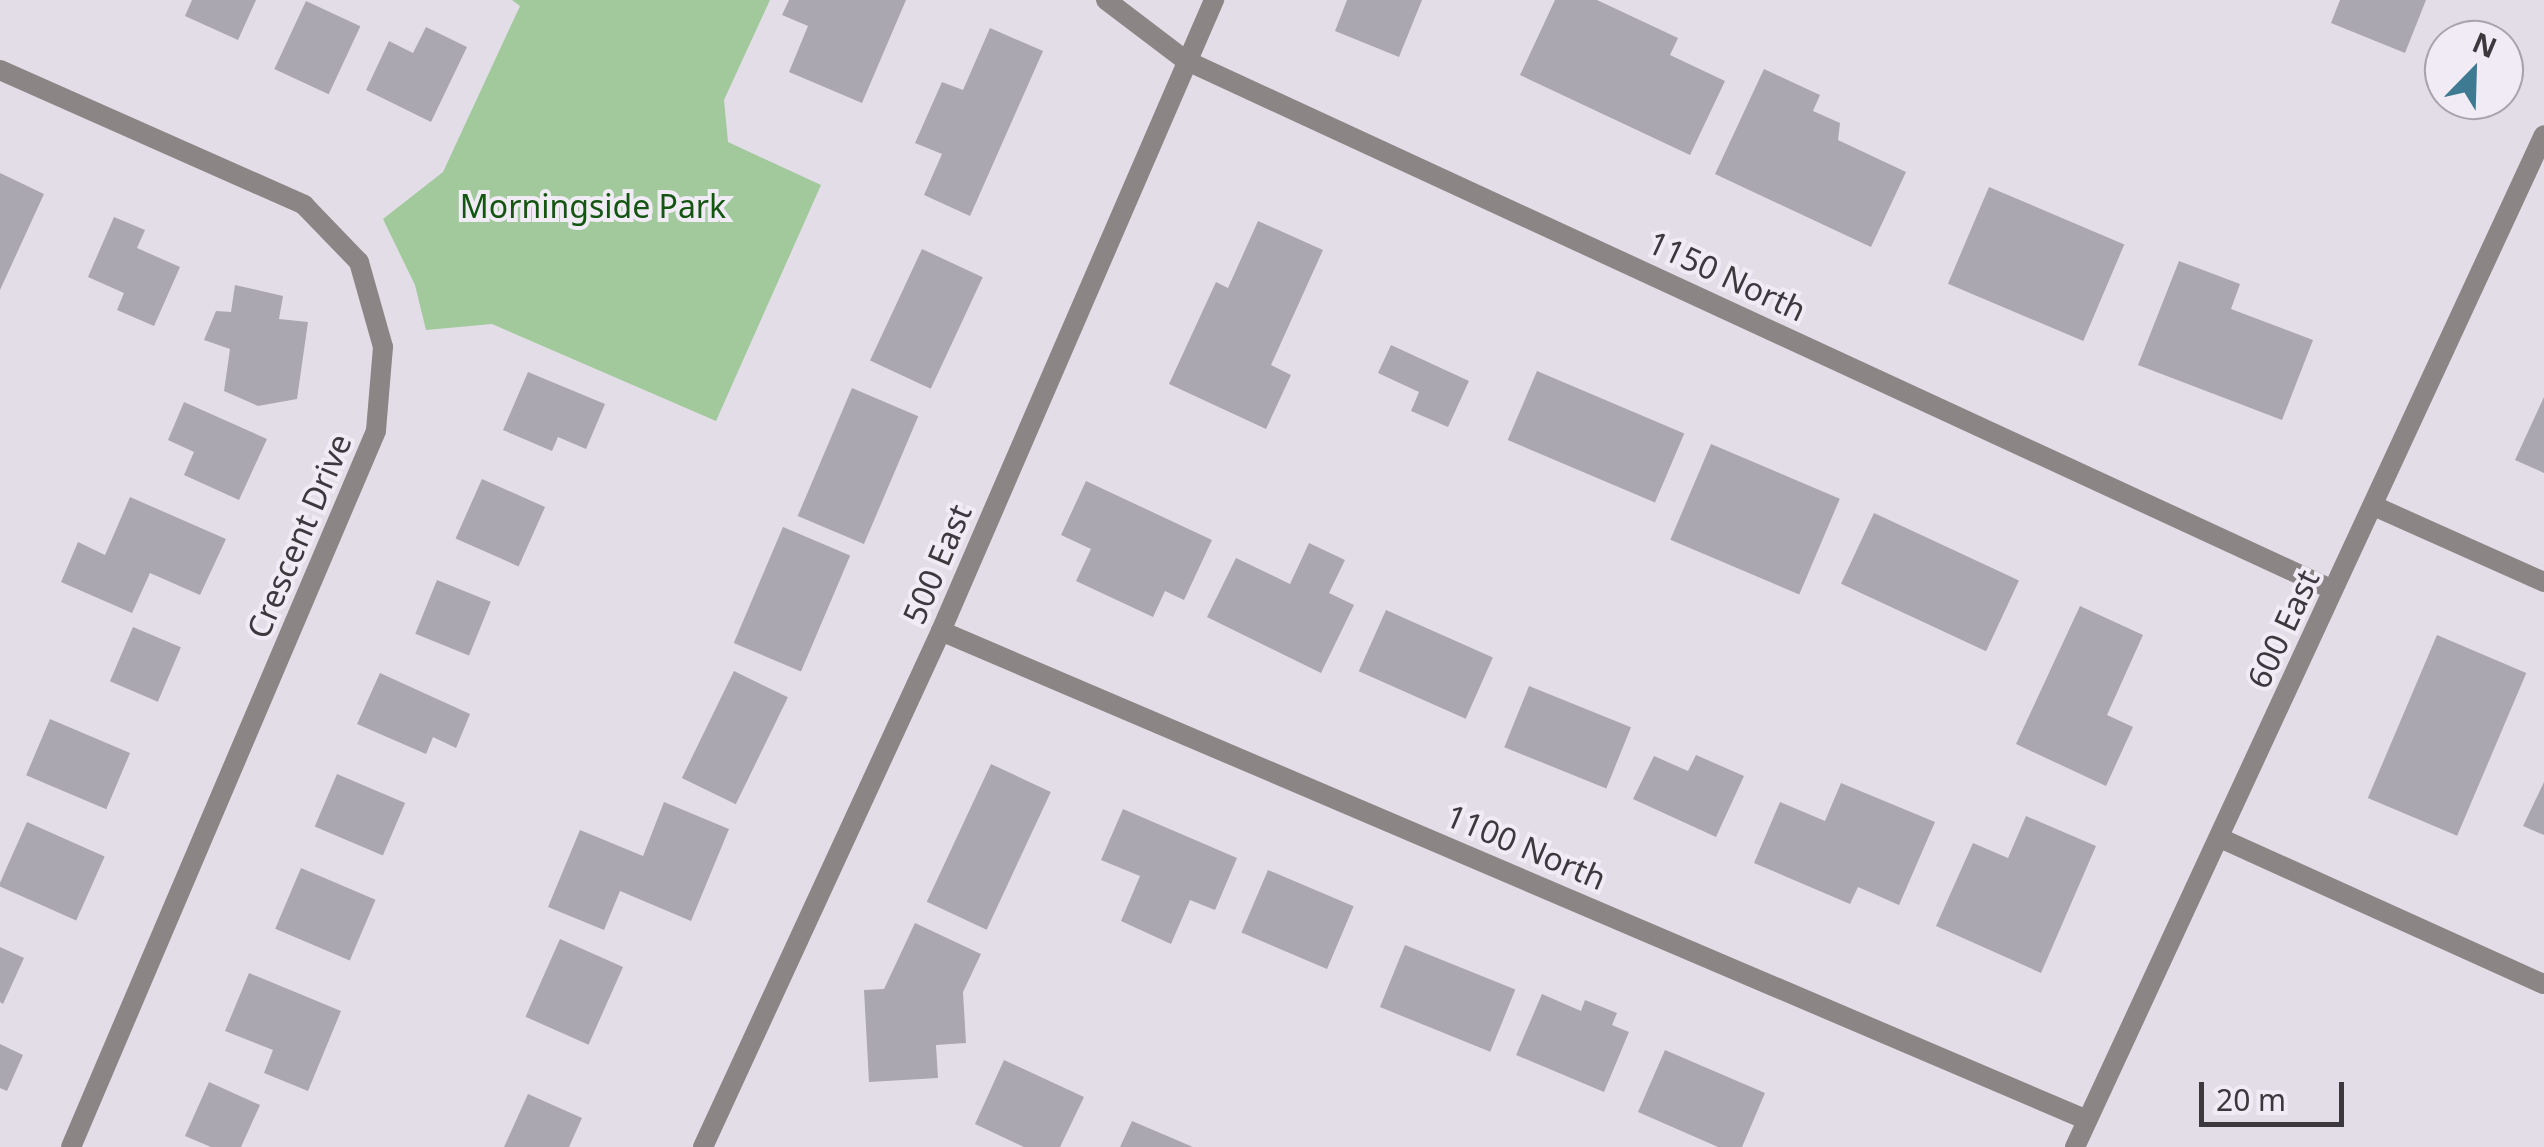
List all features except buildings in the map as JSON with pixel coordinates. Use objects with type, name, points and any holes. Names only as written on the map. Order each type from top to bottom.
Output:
[{"type":"street","name":"1150 North","points":[[1106,0],[1185,60],[2333,590]]},
{"type":"street","name":"500 East","points":[[706,1146],[942,631],[1214,0]]},
{"type":"street","name":"Crescent Drive","points":[[0,70],[304,205],[359,262],[383,347],[376,431],[71,1147]]},
{"type":"street","name":"600 East","points":[[2075,1147],[2544,136]]},
{"type":"street","points":[[2374,506],[2544,582]]},
{"type":"street","name":"1100 North","points":[[942,631],[2087,1120]]},
{"type":"street","points":[[2220,838],[2544,984]]},
{"type":"green space","name":"Morningside Park","points":[[512,0],[770,0],[724,100],[728,142],[821,185],[716,421],[492,324],[426,330],[415,285],[383,219],[443,172],[520,6]]}]
